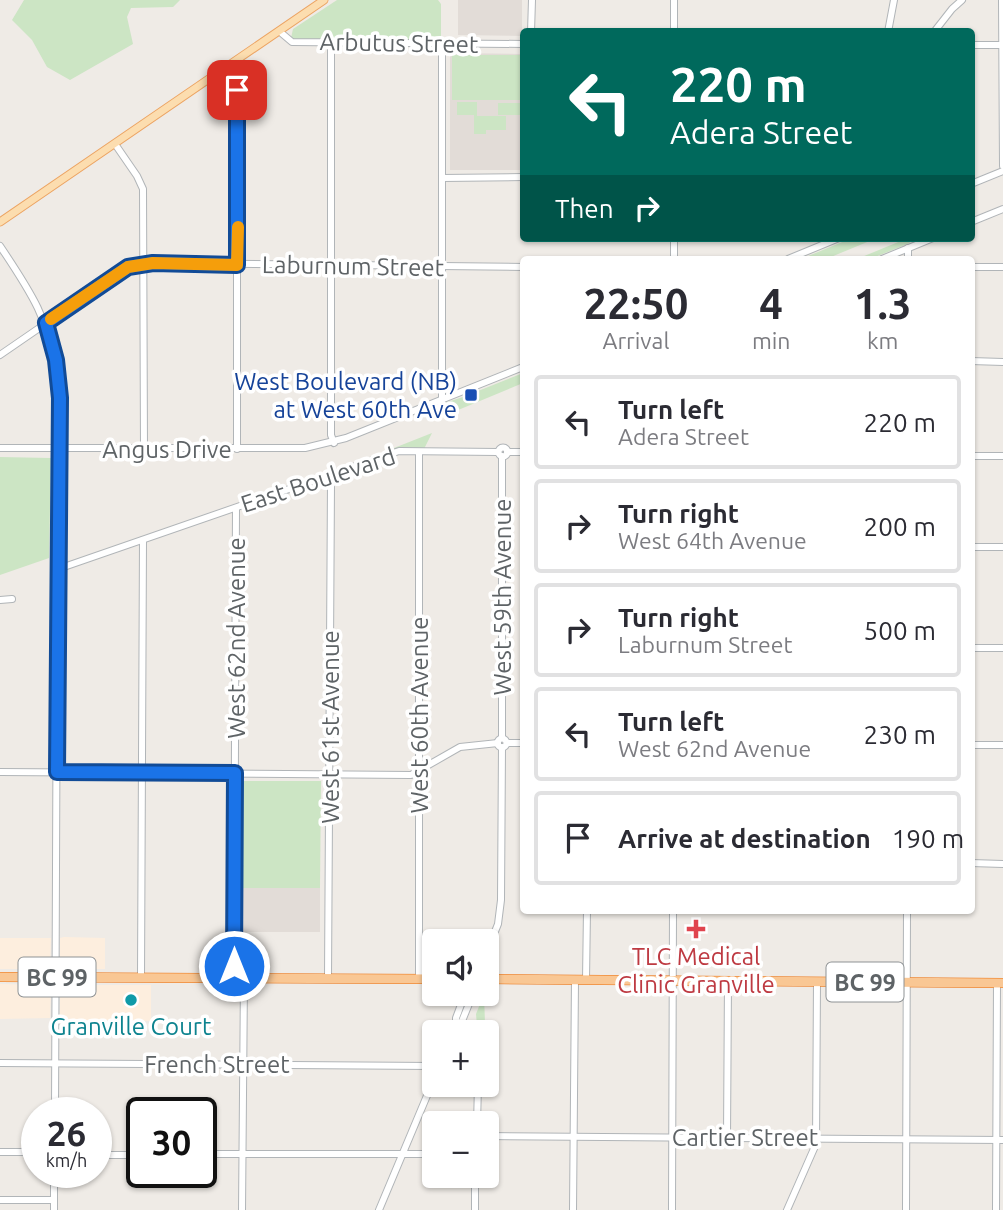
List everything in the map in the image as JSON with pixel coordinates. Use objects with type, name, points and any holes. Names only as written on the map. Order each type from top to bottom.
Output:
[{"type":"highway","name":"BC 99","points":[[0,976],[419,979]]},
{"type":"highway","name":"BC 99","points":[[499,979],[1000,983]]},
{"type":"main road","points":[[0,222],[324,0]]},
{"type":"street","points":[[531,28],[532,0]]},
{"type":"street","points":[[674,0],[674,28]]},
{"type":"street","points":[[889,28],[894,0]]},
{"type":"street","points":[[937,28],[951,9],[962,0]]},
{"type":"street","points":[[975,182],[1003,168],[1002,0]]},
{"type":"street","name":"Arbutus Street","points":[[279,31],[292,42],[520,44]]},
{"type":"street","points":[[331,42],[331,436],[334,443]]},
{"type":"street","points":[[442,44],[442,400]]},
{"type":"street","points":[[975,46],[1001,45]]},
{"type":"street","points":[[237,60],[237,449]]},
{"type":"street","points":[[116,144],[137,176],[142,189],[144,449]]},
{"type":"street","points":[[442,177],[520,177]]},
{"type":"street","points":[[975,220],[1003,209]]},
{"type":"street","points":[[795,256],[829,242]]},
{"type":"street","points":[[889,256],[923,242]]},
{"type":"street","points":[[0,246],[34,298],[46,323],[58,377],[54,774],[55,1097]]},
{"type":"street","points":[[908,248],[908,256]]},
{"type":"street","name":"Laburnum Street","points":[[0,355],[128,267],[144,264],[520,267]]},
{"type":"street","points":[[975,267],[1003,267]]},
{"type":"street","points":[[975,361],[1003,362]]},
{"type":"street","name":"Angus Drive","points":[[0,448],[305,449],[334,443],[520,367]]},
{"type":"street","name":"East Boulevard","points":[[58,569],[399,451],[419,452]]},
{"type":"street","points":[[419,452],[520,452]]},
{"type":"street","name":"West 60th Avenue","points":[[419,452],[419,979]]},
{"type":"street","name":"West 59th Avenue","points":[[495,929],[501,900],[503,453]]},
{"type":"street","points":[[975,456],[1003,456]]},
{"type":"street","name":"West 61st Avenue","points":[[328,476],[331,483],[328,978]]},
{"type":"street","name":"West 62nd Avenue","points":[[236,508],[235,773],[243,1063],[242,1210]]},
{"type":"street","points":[[141,977],[143,540]]},
{"type":"street","points":[[975,547],[1003,547]]},
{"type":"street","points":[[0,600],[12,600]]},
{"type":"street","points":[[975,648],[1003,648]]},
{"type":"street","points":[[0,772],[411,775],[460,747],[520,743]]},
{"type":"street","points":[[975,745],[1003,745]]},
{"type":"street","points":[[975,863],[1003,864]]},
{"type":"street","points":[[586,980],[587,914]]},
{"type":"street","points":[[672,1210],[673,914]]},
{"type":"street","points":[[906,1210],[907,914]]},
{"type":"street","points":[[573,1210],[575,980]]},
{"type":"street","points":[[727,1138],[728,981]]},
{"type":"street","points":[[786,1210],[816,1146],[817,982]]},
{"type":"street","points":[[996,1210],[1000,983]]},
{"type":"street","name":"French Street","points":[[0,1063],[422,1066]]},
{"type":"street","points":[[379,1210],[427,1097]]},
{"type":"street","name":"Cartier Street","points":[[499,1136],[999,1140]]},
{"type":"street","points":[[0,1152],[21,1152]]},
{"type":"street","points":[[217,1154],[422,1154]]},
{"type":"street","points":[[54,1188],[54,1210]]},
{"type":"street","points":[[475,1188],[475,1210]]},
{"type":"street","points":[[0,1200],[54,1200]]},
{"type":"shaded area","points":[[458,0],[522,0],[520,36],[458,35]]},
{"type":"shaded area","points":[[450,53],[520,54],[520,170],[450,170]]},
{"type":"shaded area","points":[[242,888],[320,888],[320,932],[242,932]]},
{"type":"shaded area","points":[[0,938],[51,938],[50,967],[0,969]]},
{"type":"shaded area","points":[[60,938],[105,938],[105,969],[63,969],[60,964]]},
{"type":"shaded area","points":[[0,984],[49,985],[50,1018],[0,1019]]},
{"type":"shaded area","points":[[64,985],[151,985],[151,1021],[60,1018],[60,988]]},
{"type":"green space","points":[[24,0],[180,0],[173,7],[131,8],[127,17],[133,44],[70,80],[47,67],[32,40],[12,20]]},
{"type":"green space","points":[[337,0],[438,0],[441,4],[441,41],[291,38],[293,29]]},
{"type":"green space","points":[[452,55],[520,55],[520,100],[452,100]]},
{"type":"green space","points":[[457,102],[477,102],[477,116],[506,116],[506,130],[486,130],[486,134],[474,134],[474,115],[457,115]]},
{"type":"green space","points":[[498,103],[520,103],[520,115],[498,115]]},
{"type":"green space","points":[[842,242],[867,242],[833,256],[808,256]]},
{"type":"green space","points":[[898,242],[910,243],[878,256],[864,256]]},
{"type":"green space","points":[[520,374],[520,384],[434,420],[435,406],[473,396],[473,393]]},
{"type":"green space","points":[[432,433],[424,449],[394,448]]},
{"type":"green space","points":[[0,457],[51,458],[49,558],[0,575]]},
{"type":"green space","points":[[242,781],[321,781],[320,888],[242,888]]},
{"type":"green space","points":[[479,1006],[484,1006],[485,1020],[476,1020]]},
{"type":"slow traffic","points":[[51,319],[128,267],[153,263],[237,265],[238,227]]},
{"type":"place","name":"West Boulevard (NB) at West 60th Ave","points":[[471,395]]},
{"type":"place","name":"TLC Medical Clinic Granville","points":[[696,929]]},
{"type":"place","name":"Granville Court","points":[[131,1000]]},
{"type":"route","points":[[234,966],[235,773],[57,772],[60,398],[56,360],[46,323],[128,267],[153,263],[237,265],[237,90]]}]
